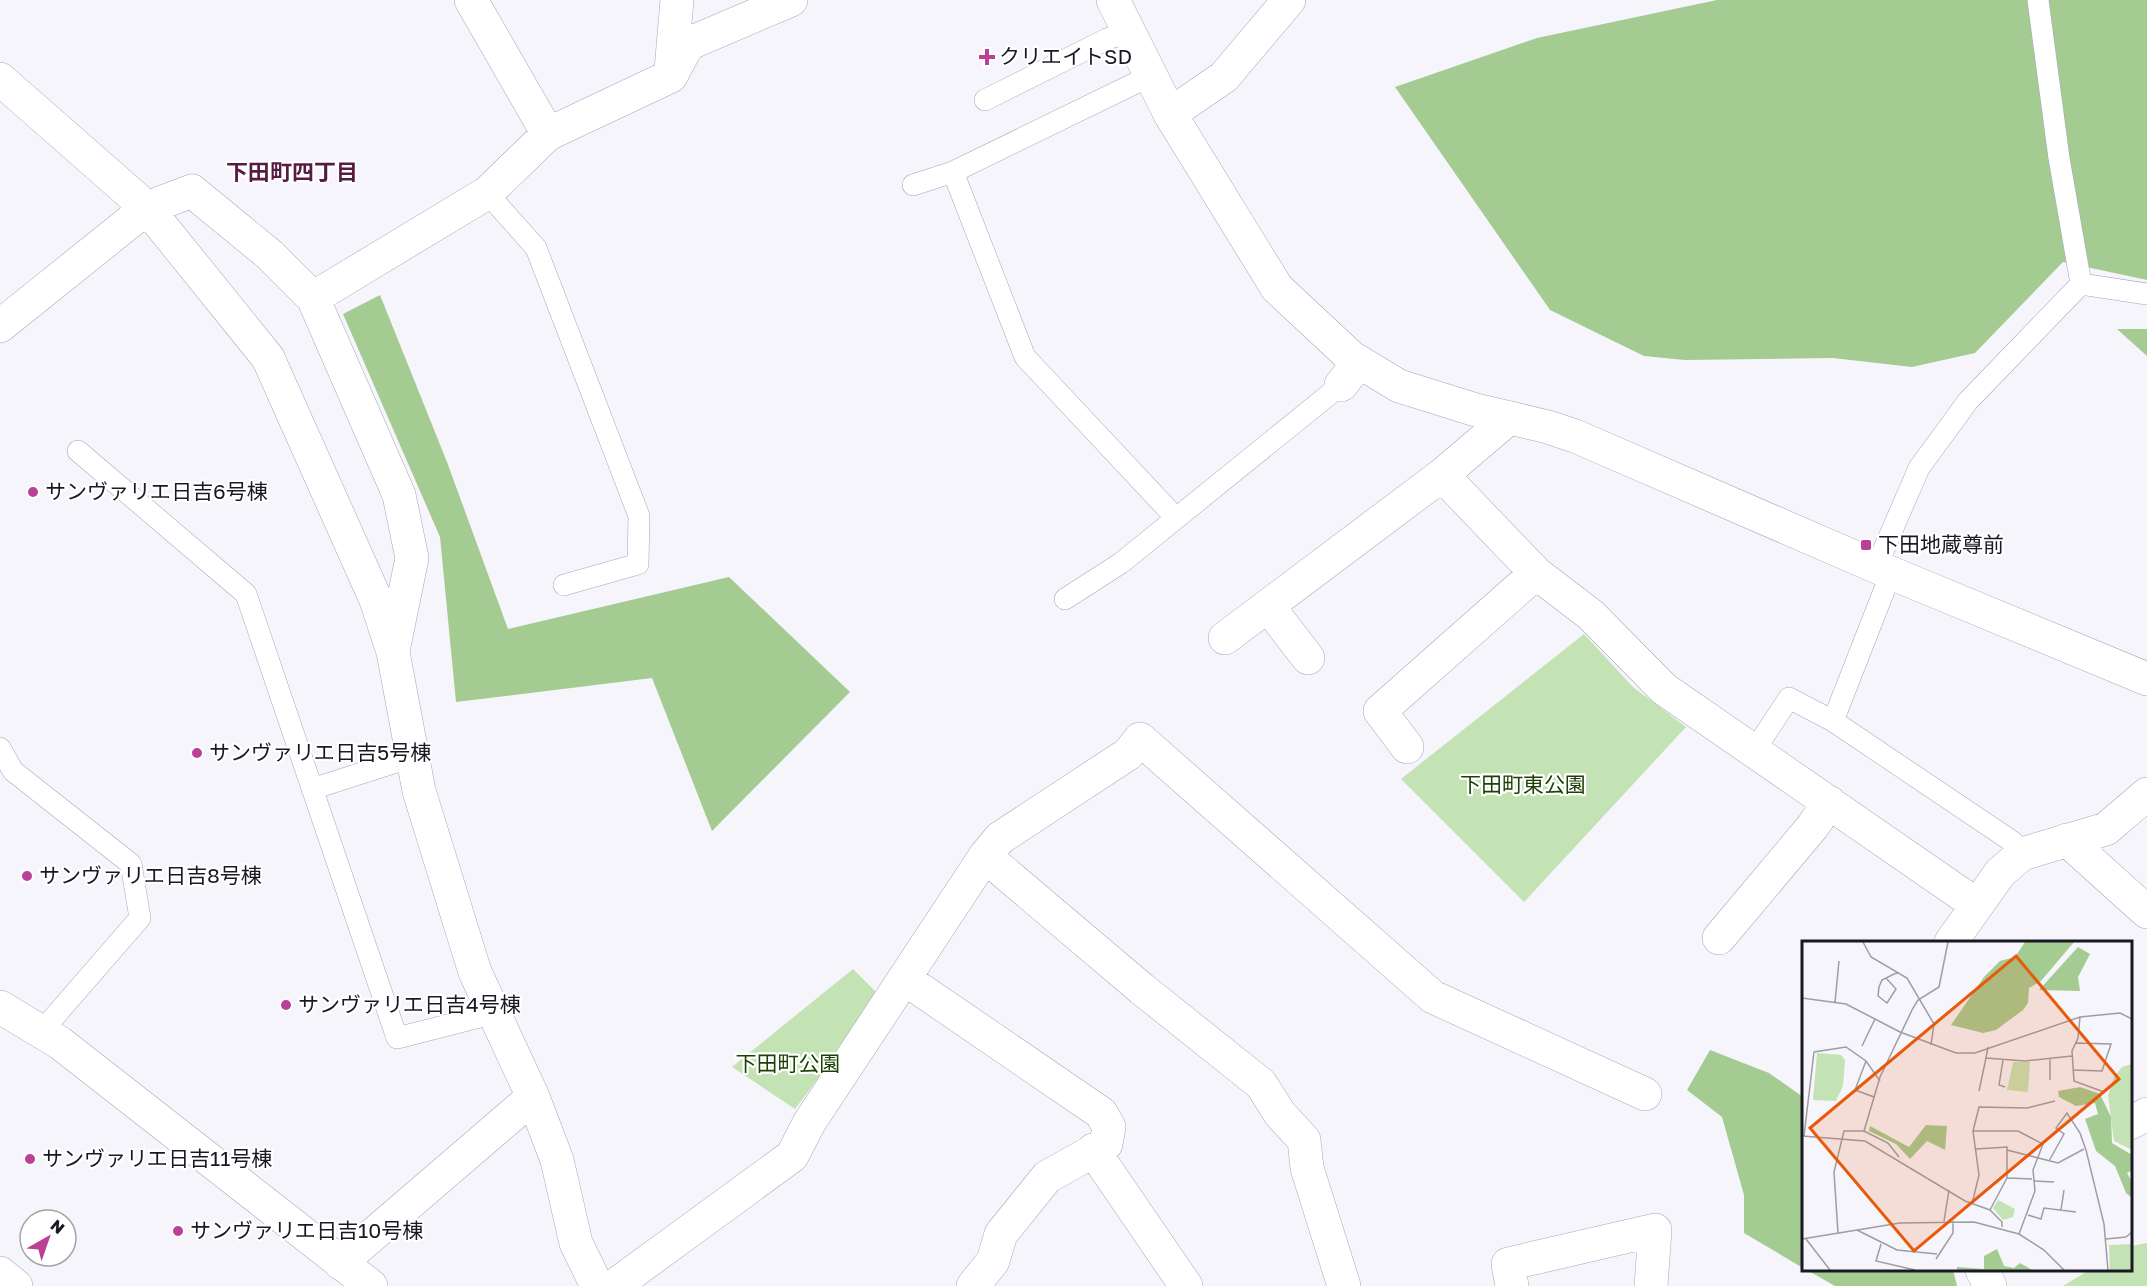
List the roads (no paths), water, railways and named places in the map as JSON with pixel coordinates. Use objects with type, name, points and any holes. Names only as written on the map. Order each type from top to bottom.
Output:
[{"type":"street","points":[[471,0],[548,134]]},
{"type":"street","points":[[670,76],[677,0]]},
{"type":"street","points":[[313,298],[487,193],[548,134],[670,76],[688,44],[791,0]]},
{"type":"street","points":[[1113,0],[1170,114],[1277,288],[1350,373],[1575,436],[2147,679]]},
{"type":"street","points":[[1170,114],[1224,77],[1289,0]]},
{"type":"street","points":[[0,79],[147,208],[268,358],[376,600],[393,652],[419,791],[475,972],[533,1097],[557,1160],[576,1243],[597,1286]]},
{"type":"street","points":[[0,326],[147,208],[192,191],[270,255],[313,298],[399,495],[412,558],[393,652]]},
{"type":"street","points":[[1225,639],[1442,475],[1509,418]]},
{"type":"street","points":[[1442,475],[1536,573],[1592,615],[1664,689],[1977,905]]},
{"type":"street","points":[[1407,747],[1380,711],[1536,573]]},
{"type":"street","points":[[1268,606],[1308,658]]},
{"type":"street","points":[[614,1286],[792,1156],[809,1123],[985,856],[1000,838],[1128,754],[1140,739],[1433,997],[1645,1094]]},
{"type":"street","points":[[1952,941],[2000,873],[2022,854],[2106,829],[2147,794]]},
{"type":"street","points":[[1719,938],[1813,826],[1829,802]]},
{"type":"street","points":[[2067,840],[2147,912]]},
{"type":"street","points":[[985,856],[1142,989],[1261,1084],[1280,1114],[1304,1140],[1307,1168],[1344,1286]]},
{"type":"street","points":[[905,979],[1101,1113],[1108,1127],[1106,1144],[1047,1177],[1001,1234],[993,1261],[973,1286]]},
{"type":"street","points":[[0,1007],[60,1043],[371,1286]]},
{"type":"street","points":[[340,1263],[533,1097]]},
{"type":"street","points":[[2132,1123],[2147,1114]]},
{"type":"street","points":[[1093,1150],[1186,1286]]},
{"type":"street","points":[[1512,1286],[1508,1264],[1655,1230],[1651,1286]]},
{"type":"street","points":[[1983,1271],[1990,1286]]},
{"type":"street","points":[[0,1273],[16,1286]]},
{"type":"lane","points":[[2038,0],[2059,158],[2081,284]]},
{"type":"lane","points":[[985,100],[1107,39],[1130,33]]},
{"type":"lane","points":[[913,185],[953,172],[1152,75]]},
{"type":"lane","points":[[953,172],[1025,357],[1176,518]]},
{"type":"lane","points":[[487,193],[536,248],[639,516],[638,564],[564,585]]},
{"type":"lane","points":[[2081,284],[2147,294]]},
{"type":"lane","points":[[1833,721],[1919,468],[1968,401],[2081,284]]},
{"type":"lane","points":[[1065,599],[1121,563],[1350,373]]},
{"type":"lane","points":[[78,451],[246,594],[396,1038],[495,1013]]},
{"type":"lane","points":[[1754,751],[1790,698],[1833,721],[2013,842],[2022,854]]},
{"type":"lane","points":[[0,748],[13,771],[131,864],[136,888],[140,918],[41,1032]]},
{"type":"lane","points":[[312,789],[412,757]]},
{"type":"place","name":"クリエイトSD","points":[[987,57]]},
{"type":"place","name":"サンヴァリエ日吉6号棟","points":[[33,492]]},
{"type":"place","name":"下田地蔵尊前","points":[[1866,545]]},
{"type":"place","name":"サンヴァリエ日吉5号棟","points":[[197,753]]},
{"type":"place","name":"サンヴァリエ日吉8号棟","points":[[27,876]]},
{"type":"place","name":"サンヴァリエ日吉4号棟","points":[[286,1005]]},
{"type":"place","name":"サンヴァリエ日吉11号棟","points":[[30,1159]]},
{"type":"place","name":"サンヴァリエ日吉10号棟","points":[[178,1231]]},
{"type":"district","name":"下田町四丁目","points":[[292,172]]},
{"type":"park label","name":"下田町東公園","points":[[1523,785]]},
{"type":"park label","name":"下田町公園","points":[[788,1064]]}]
